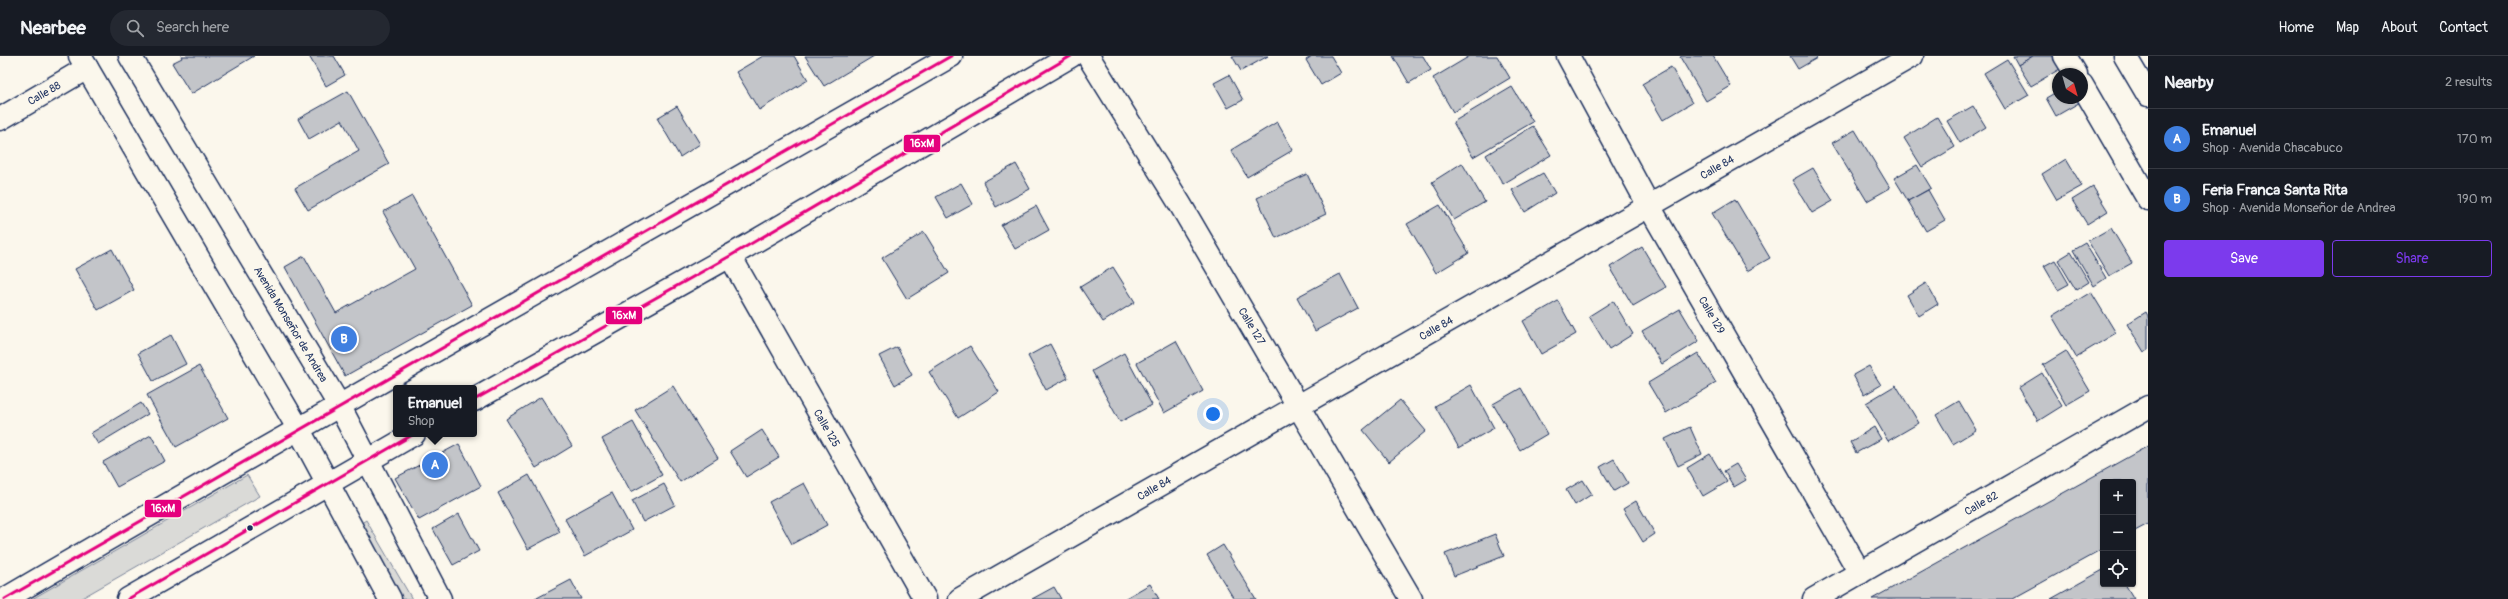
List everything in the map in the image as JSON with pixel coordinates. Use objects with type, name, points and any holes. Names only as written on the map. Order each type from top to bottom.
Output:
[{"type":"main road","name":"Avenida Monseñor de Andrea","points":[[130,56],[339,405],[440,599]]},
{"type":"main road","points":[[5,599],[298,428],[384,382],[952,56]]},
{"type":"main road","points":[[477,398],[730,256],[1071,56]]},
{"type":"main road","name":"Calle 127","points":[[1088,56],[1180,204],[1411,599]]},
{"type":"main road","name":"Calle 129","points":[[1568,56],[1650,206],[1860,572]]},
{"type":"main road","name":"Calle 84","points":[[960,599],[1912,56]]},
{"type":"main road","points":[[2065,56],[2072,68]]},
{"type":"main road","points":[[2125,56],[2148,95]]},
{"type":"main road","points":[[84,62],[298,428],[390,599]]},
{"type":"main road","name":"Calle 88","points":[[0,119],[84,62]]},
{"type":"main road","points":[[2088,95],[2148,199]]},
{"type":"main road","name":"Calle 125","points":[[730,256],[925,599]]},
{"type":"main road","name":"Calle 82","points":[[1814,599],[2148,407]]},
{"type":"main road","points":[[128,599],[328,482],[409,437]]},
{"type":"shaded area","points":[[247,475],[260,496],[80,599],[32,599]]},
{"type":"shaded area","points":[[366,520],[412,599],[394,599],[354,528]]},
{"type":"building","points":[[181,56],[254,56],[191,94],[172,63],[182,58]]},
{"type":"building","points":[[309,56],[334,56],[345,75],[326,86]]},
{"type":"building","points":[[763,56],[794,56],[808,80],[759,110],[736,72]]},
{"type":"building","points":[[805,56],[874,56],[824,86]]},
{"type":"building","points":[[1232,56],[1268,56],[1241,71]]},
{"type":"building","points":[[1312,56],[1331,56],[1341,73],[1321,85],[1306,60]]},
{"type":"building","points":[[1393,56],[1423,56],[1431,70],[1409,83]]},
{"type":"building","points":[[1470,56],[1497,56],[1510,78],[1453,112],[1433,78]]},
{"type":"building","points":[[1713,56],[1731,86],[1706,101],[1680,57]]},
{"type":"building","points":[[1790,56],[1816,56],[1817,58],[1798,69]]},
{"type":"building","points":[[2013,56],[2033,56],[2018,65]]},
{"type":"building","points":[[2033,56],[2059,56],[2065,66],[2062,68],[2052,68],[2052,74],[2031,86],[2018,65]]},
{"type":"building","points":[[2007,59],[2029,95],[2005,109],[1984,73]]},
{"type":"building","points":[[1671,67],[1692,103],[1663,120],[1642,84]]},
{"type":"building","points":[[1229,75],[1243,100],[1228,108],[1214,83]]},
{"type":"building","points":[[1512,87],[1533,122],[1473,157],[1453,122]]},
{"type":"building","points":[[348,91],[389,164],[308,210],[295,188],[359,151],[342,120],[309,139],[298,119]]},
{"type":"building","points":[[2052,94],[2052,104],[2077,104],[2056,116],[2046,98]]},
{"type":"building","points":[[677,106],[700,144],[680,157],[657,118]]},
{"type":"building","points":[[1973,106],[1986,127],[1960,143],[1947,121]]},
{"type":"building","points":[[1937,117],[1955,147],[1922,167],[1904,138]]},
{"type":"building","points":[[1277,122],[1293,150],[1247,177],[1231,150]]},
{"type":"building","points":[[1533,126],[1551,155],[1503,184],[1486,155]]},
{"type":"building","points":[[1855,130],[1890,188],[1867,201],[1832,143]]},
{"type":"building","points":[[2066,159],[2082,186],[2057,200],[2042,174]]},
{"type":"building","points":[[1462,163],[1485,202],[1454,220],[1432,182]]},
{"type":"building","points":[[1016,164],[1030,189],[996,207],[983,182]]},
{"type":"building","points":[[1917,165],[1931,188],[1908,201],[1894,178]]},
{"type":"building","points":[[1813,168],[1833,201],[1812,213],[1792,180]]},
{"type":"building","points":[[1543,173],[1555,193],[1525,212],[1512,190]]},
{"type":"building","points":[[1307,174],[1326,214],[1276,238],[1257,198]]},
{"type":"building","points":[[961,183],[973,204],[948,218],[936,197]]},
{"type":"building","points":[[2093,187],[2108,211],[2087,224],[2072,200]]},
{"type":"building","points":[[1928,190],[1945,220],[1926,231],[1908,201]]},
{"type":"building","points":[[412,196],[472,305],[345,376],[285,267],[304,256],[336,313],[415,269],[383,212]]},
{"type":"building","points":[[1735,199],[1770,258],[1747,271],[1712,213]]},
{"type":"building","points":[[1440,205],[1469,253],[1436,273],[1407,224]]},
{"type":"building","points":[[1036,206],[1049,230],[1015,249],[1001,225]]},
{"type":"building","points":[[2111,228],[2132,263],[2109,276],[2088,241]]},
{"type":"building","points":[[924,232],[949,273],[907,299],[882,258]]},
{"type":"building","points":[[2085,243],[2106,278],[2094,286],[2073,250]]},
{"type":"building","points":[[1642,247],[1666,287],[1633,306],[1610,267]]},
{"type":"building","points":[[112,249],[134,290],[98,310],[75,269]]},
{"type":"building","points":[[2071,252],[2089,282],[2076,290],[2058,260]]},
{"type":"building","points":[[2055,260],[2069,284],[2058,290],[2044,266]]},
{"type":"building","points":[[1113,267],[1135,302],[1103,322],[1080,287]]},
{"type":"building","points":[[1340,274],[1358,308],[1315,331],[1297,297]]},
{"type":"building","points":[[1926,283],[1938,304],[1919,316],[1907,295]]},
{"type":"building","points":[[2091,292],[2116,333],[2076,357],[2052,316]]},
{"type":"building","points":[[1558,301],[1576,334],[1541,354],[1523,321]]},
{"type":"building","points":[[1613,301],[1633,334],[1609,349],[1589,316]]},
{"type":"building","points":[[1680,309],[1699,341],[1662,364],[1642,331]]},
{"type":"building","points":[[2146,312],[2148,316],[2148,350],[2144,352],[2127,324]]},
{"type":"building","points":[[171,335],[186,364],[153,381],[138,353]]},
{"type":"building","points":[[1176,341],[1203,391],[1164,413],[1137,363]]},
{"type":"building","points":[[1050,344],[1068,378],[1046,390],[1028,356]]},
{"type":"building","points":[[970,346],[999,392],[958,418],[929,372]]},
{"type":"building","points":[[897,347],[912,375],[895,385],[879,356]]},
{"type":"building","points":[[2066,351],[2090,391],[2066,405],[2043,365]]},
{"type":"building","points":[[1124,353],[1152,405],[1120,422],[1092,371]]},
{"type":"building","points":[[1698,353],[1716,383],[1666,413],[1648,383]]},
{"type":"building","points":[[199,366],[228,418],[176,447],[147,395]]},
{"type":"building","points":[[1869,366],[1881,385],[1864,395],[1853,375]]},
{"type":"building","points":[[2042,373],[2062,406],[2038,421],[2018,388]]},
{"type":"building","points":[[1471,385],[1494,428],[1459,448],[1435,406]]},
{"type":"building","points":[[1896,385],[1919,423],[1888,441],[1866,403]]},
{"type":"building","points":[[673,386],[718,458],[680,482],[635,410]]},
{"type":"building","points":[[1521,388],[1547,434],[1520,450],[1493,404]]},
{"type":"building","points":[[541,397],[572,446],[536,468],[506,419]]},
{"type":"building","points":[[1400,400],[1426,431],[1389,462],[1363,430]]},
{"type":"building","points":[[1959,401],[1976,430],[1953,444],[1936,415]]},
{"type":"building","points":[[141,403],[148,414],[98,444],[91,433]]},
{"type":"building","points":[[633,422],[662,475],[631,492],[602,439]]},
{"type":"building","points":[[1690,427],[1702,454],[1678,466],[1665,439]]},
{"type":"building","points":[[1874,427],[1881,439],[1856,453],[1850,442]]},
{"type":"building","points":[[762,430],[779,457],[746,477],[730,451]]},
{"type":"building","points":[[151,435],[165,461],[117,487],[103,462]]},
{"type":"building","points":[[459,444],[481,486],[419,520],[395,478]]},
{"type":"building","points":[[2148,446],[2148,524],[2136,530],[2136,479],[2100,479],[2100,551],[2012,599],[1872,599]]},
{"type":"building","points":[[1710,454],[1727,482],[1703,496],[1687,468]]},
{"type":"building","points":[[1614,459],[1628,483],[1614,491],[1600,467]]},
{"type":"building","points":[[1736,464],[1746,480],[1734,487],[1724,471]]},
{"type":"building","points":[[529,475],[560,532],[528,549],[498,493]]},
{"type":"building","points":[[1583,480],[1592,494],[1575,505],[1566,490]]},
{"type":"building","points":[[804,483],[827,525],[792,544],[769,502]]},
{"type":"building","points":[[664,484],[675,505],[643,522],[632,501]]},
{"type":"building","points":[[612,493],[632,530],[585,556],[565,519]]},
{"type":"building","points":[[1636,501],[1655,534],[1643,542],[1623,509]]},
{"type":"building","points":[[459,514],[479,551],[453,565],[433,529]]},
{"type":"building","points":[[1495,534],[1504,556],[1454,576],[1445,554]]},
{"type":"building","points":[[1223,545],[1256,599],[1234,599],[1207,555]]},
{"type":"building","points":[[2100,572],[2100,587],[2127,587],[2134,599],[2051,599]]},
{"type":"building","points":[[571,580],[581,599],[535,599]]},
{"type":"building","points":[[1150,584],[1159,599],[1124,599]]},
{"type":"building","points":[[1054,587],[1061,599],[1032,599]]},
{"type":"transit line","name":"16xM","points":[[5,599],[951,56]]},
{"type":"transit line","name":"16xM","points":[[477,398],[730,256],[1071,56]]},
{"type":"transit line","name":"16xM","points":[[128,599],[409,437]]},
{"type":"place","name":"Feria Franca Santa Rita","points":[[344,339]]},
{"type":"place","name":"Emanuel","points":[[435,465]]}]
